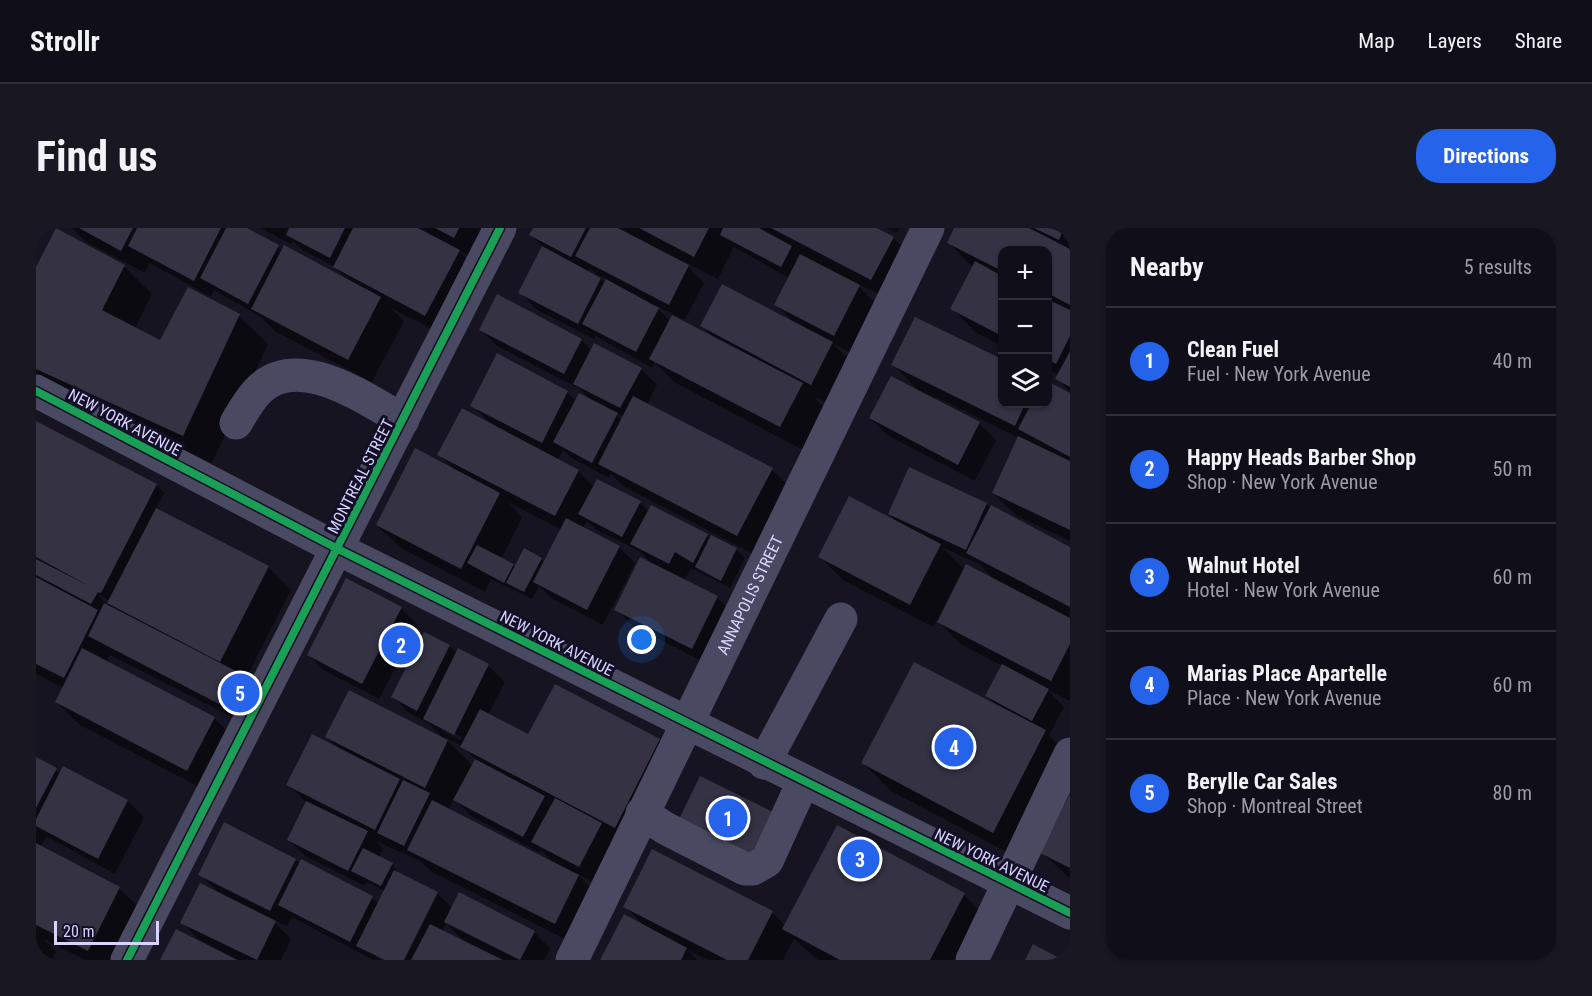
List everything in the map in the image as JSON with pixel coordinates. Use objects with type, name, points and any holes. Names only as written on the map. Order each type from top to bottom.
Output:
[{"type":"street","name":"MONTREAL STREET","points":[[127,960],[500,228]]},
{"type":"street","name":"ANNAPOLIS STREET","points":[[572,960],[928,228]]},
{"type":"street","points":[[236,423],[257,391],[279,377],[307,374],[330,380],[403,420]]},
{"type":"street","name":"NEW YORK AVENUE","points":[[36,391],[338,549],[764,763],[1070,913]]},
{"type":"street","points":[[764,763],[841,619]]},
{"type":"street","points":[[972,960],[1070,754]]},
{"type":"street","points":[[642,813],[665,828],[745,869],[753,869],[767,861],[803,782]]},
{"type":"building","points":[[56,228],[125,265],[102,310],[160,340],[188,287],[240,314],[183,436],[36,369],[36,267]]},
{"type":"building","points":[[79,228],[133,228],[121,251]]},
{"type":"building","points":[[137,228],[221,228],[194,281],[128,246]]},
{"type":"building","points":[[226,228],[247,228],[279,245],[248,304],[200,278]]},
{"type":"building","points":[[289,228],[345,228],[330,258],[286,235]]},
{"type":"building","points":[[353,228],[418,228],[460,250],[425,316],[333,267]]},
{"type":"building","points":[[435,228],[459,228],[454,238]]},
{"type":"building","points":[[533,228],[586,228],[571,257],[529,235]]},
{"type":"building","points":[[590,228],[618,228],[689,265],[669,305],[575,256]]},
{"type":"building","points":[[639,228],[709,228],[694,257]]},
{"type":"building","points":[[723,228],[759,228],[792,246],[781,267],[720,235]]},
{"type":"building","points":[[771,228],[877,228],[894,237],[871,280]]},
{"type":"building","points":[[954,228],[1029,228],[1070,249],[1070,305],[1052,296],[1052,246],[998,246],[998,269],[947,243]]},
{"type":"building","points":[[1034,228],[1064,228],[1059,240]]},
{"type":"building","points":[[284,245],[381,297],[348,360],[251,309]]},
{"type":"building","points":[[542,246],[601,278],[578,324],[518,293]]},
{"type":"building","points":[[800,254],[860,285],[834,336],[774,305]]},
{"type":"building","points":[[975,261],[998,274],[998,334],[950,309]]},
{"type":"building","points":[[606,279],[659,308],[636,352],[582,324]]},
{"type":"building","points":[[722,284],[833,342],[811,385],[700,326]]},
{"type":"building","points":[[497,294],[582,339],[564,374],[479,330]]},
{"type":"building","points":[[1052,301],[1070,310],[1070,336],[1056,364],[1052,362]]},
{"type":"building","points":[[672,315],[803,383],[780,427],[649,359]]},
{"type":"building","points":[[915,317],[998,357],[998,408],[1023,408],[1015,426],[891,365]]},
{"type":"building","points":[[594,343],[642,368],[620,408],[573,384]]},
{"type":"building","points":[[1070,351],[1070,387],[1055,379]]},
{"type":"building","points":[[497,353],[568,391],[542,443],[470,406]]},
{"type":"building","points":[[891,376],[980,422],[958,465],[869,418]]},
{"type":"building","points":[[1052,384],[1070,393],[1070,457],[1018,429],[1029,408],[1052,408]]},
{"type":"building","points":[[579,393],[618,413],[592,463],[553,442]]},
{"type":"building","points":[[633,396],[773,468],[737,536],[598,464]]},
{"type":"building","points":[[462,408],[579,470],[555,516],[437,455]]},
{"type":"building","points":[[36,421],[157,484],[101,593],[98,592],[91,604],[36,575],[36,559],[89,586],[36,557]]},
{"type":"building","points":[[1018,436],[1070,461],[1070,530],[992,493]]},
{"type":"building","points":[[415,448],[500,493],[461,569],[376,525]]},
{"type":"building","points":[[909,467],[987,503],[966,550],[888,514]]},
{"type":"building","points":[[597,479],[641,501],[622,537],[578,514]]},
{"type":"building","points":[[849,496],[941,544],[910,605],[818,557]]},
{"type":"building","points":[[651,505],[708,534],[693,563],[675,552],[669,564],[630,544]]},
{"type":"building","points":[[991,505],[1070,547],[1070,607],[966,553]]},
{"type":"building","points":[[156,508],[269,566],[220,662],[107,603]]},
{"type":"building","points":[[566,518],[620,546],[587,610],[533,582]]},
{"type":"building","points":[[711,535],[737,548],[721,581],[695,567]]},
{"type":"building","points":[[477,545],[514,564],[504,583],[467,563]]},
{"type":"building","points":[[524,548],[542,558],[524,592],[506,583]]},
{"type":"building","points":[[640,557],[718,596],[692,649],[614,610]]},
{"type":"building","points":[[966,564],[1070,618],[1070,644],[1051,681],[937,622]]},
{"type":"building","points":[[36,577],[98,610],[64,678],[36,664]]},
{"type":"building","points":[[346,578],[402,607],[362,684],[307,655]]},
{"type":"building","points":[[104,603],[236,671],[219,704],[88,636]]},
{"type":"building","points":[[424,632],[450,645],[417,711],[391,697]]},
{"type":"building","points":[[82,648],[215,717],[187,771],[55,702]]},
{"type":"building","points":[[458,648],[489,664],[454,735],[423,719]]},
{"type":"building","points":[[914,662],[1046,730],[993,833],[861,763]]},
{"type":"building","points":[[1002,664],[1049,689],[1032,721],[985,696]]},
{"type":"building","points":[[555,684],[660,739],[615,828],[460,747],[480,709],[528,734]]},
{"type":"building","points":[[349,690],[448,740],[425,788],[325,737]]},
{"type":"building","points":[[312,734],[400,779],[375,830],[286,785]]},
{"type":"building","points":[[36,757],[57,768],[36,808]]},
{"type":"building","points":[[475,759],[545,796],[523,837],[453,800]]},
{"type":"building","points":[[63,766],[128,800],[98,859],[36,826],[36,819]]},
{"type":"building","points":[[700,776],[779,815],[756,860],[678,821]]},
{"type":"building","points":[[403,780],[430,793],[404,846],[377,833]]},
{"type":"building","points":[[1070,794],[1070,868],[1040,853]]},
{"type":"building","points":[[555,798],[602,823],[579,867],[531,842]]},
{"type":"building","points":[[432,800],[579,875],[555,924],[407,850]]},
{"type":"building","points":[[306,801],[368,831],[348,871],[287,840]]},
{"type":"building","points":[[224,822],[296,859],[270,911],[198,875]]},
{"type":"building","points":[[837,825],[965,893],[930,960],[840,960],[782,929]]},
{"type":"building","points":[[36,843],[120,887],[88,951],[36,925]]},
{"type":"building","points":[[363,848],[393,863],[381,886],[351,871]]},
{"type":"building","points":[[652,849],[773,911],[748,960],[727,960],[623,907]]},
{"type":"building","points":[[301,859],[373,896],[350,942],[278,905]]},
{"type":"building","points":[[394,870],[438,892],[404,960],[385,960],[356,946]]},
{"type":"building","points":[[200,883],[276,921],[257,960],[180,923]]},
{"type":"building","points":[[459,892],[535,931],[520,960],[444,922]]},
{"type":"building","points":[[624,914],[687,948],[681,960],[600,960]]},
{"type":"building","points":[[430,924],[503,960],[411,960]]},
{"type":"building","points":[[176,929],[237,960],[160,960]]},
{"type":"building","points":[[1033,944],[1063,960],[1025,960]]},
{"type":"cycle path","points":[[127,960],[500,228]]},
{"type":"cycle path","points":[[36,391],[338,549],[1070,913]]},
{"type":"place","name":"Happy Heads Barber Shop","points":[[401,645]]},
{"type":"place","name":"Berylle Car Sales","points":[[240,693]]},
{"type":"place","name":"Marias Place Apartelle","points":[[954,747]]},
{"type":"place","name":"Clean Fuel","points":[[728,818]]},
{"type":"place","name":"Walnut Hotel","points":[[860,859]]}]
